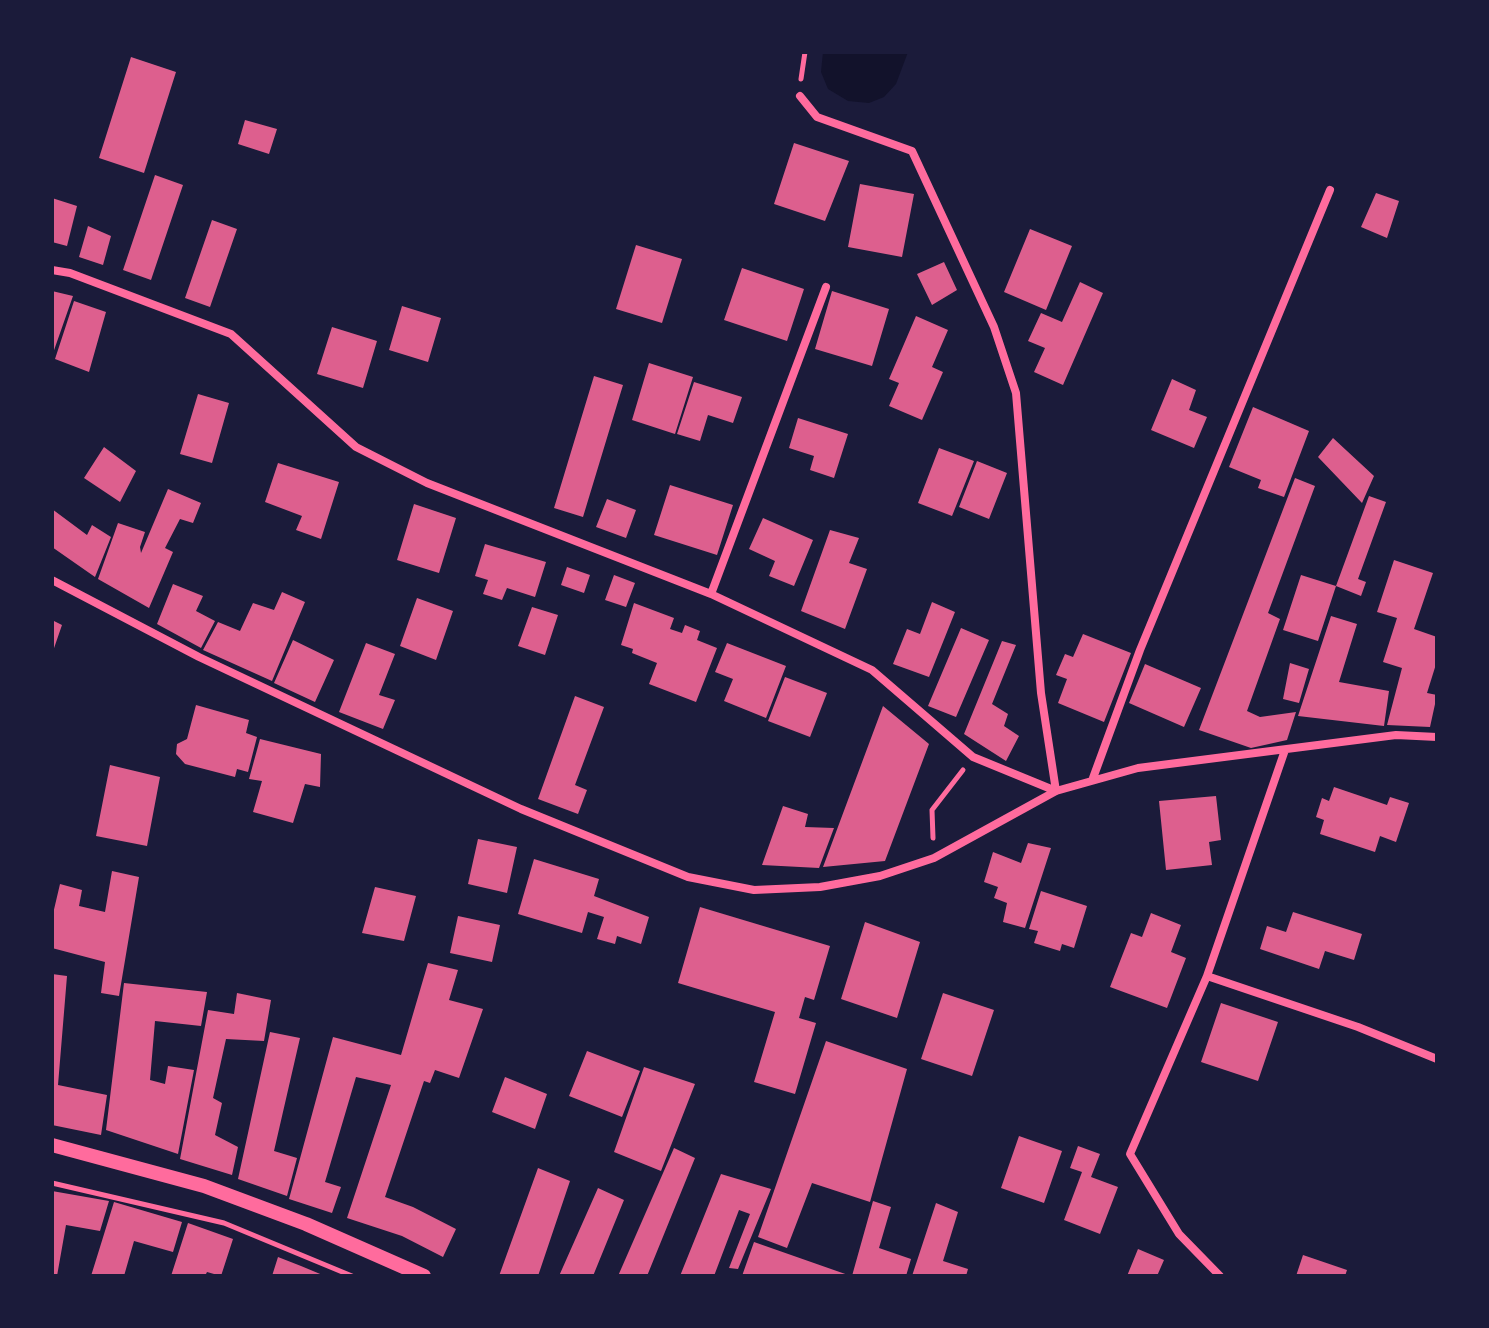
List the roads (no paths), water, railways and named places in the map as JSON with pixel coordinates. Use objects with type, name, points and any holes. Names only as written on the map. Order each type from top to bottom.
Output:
[{"type":"street","points":[[800,96],[817,117],[912,151],[994,327],[1016,393],[1041,693],[1056,791]]},
{"type":"street","points":[[1093,778],[1140,650],[1330,190]]},
{"type":"street","points":[[52,270],[70,273],[231,334],[356,447],[427,483],[711,594],[872,670],[973,757],[1056,791]]},
{"type":"street","points":[[711,594],[826,287]]},
{"type":"street","points":[[52,580],[199,657],[521,809],[688,877],[754,890],[820,887],[880,876],[934,858],[1056,791],[1093,778],[1206,756],[1285,750],[1396,735],[1437,737]]},
{"type":"street","points":[[1220,1276],[1179,1234],[1130,1154],[1207,976],[1285,750]]},
{"type":"street","points":[[1207,976],[1358,1027],[1437,1059]]},
{"type":"street","points":[[52,1145],[204,1186],[319,1229],[424,1276]]}]
